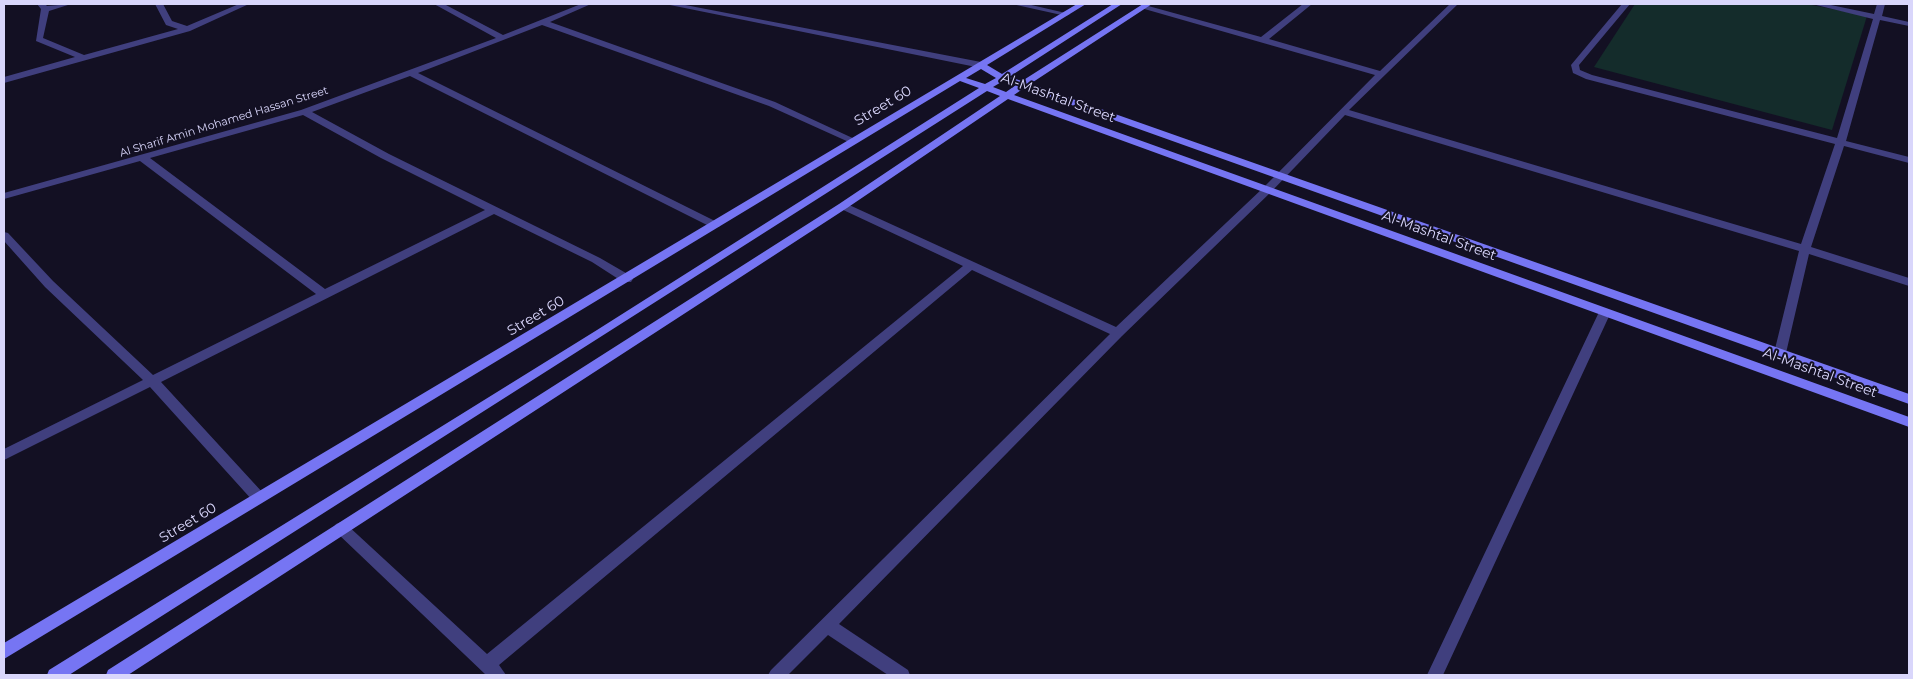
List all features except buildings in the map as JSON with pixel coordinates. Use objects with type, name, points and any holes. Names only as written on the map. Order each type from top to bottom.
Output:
[{"type":"main road","name":"Street 60","points":[[4,652],[258,497],[627,279],[1082,4]]},
{"type":"main road","points":[[55,675],[652,300],[1118,4]]},
{"type":"main road","points":[[114,675],[843,206],[1146,5]]},
{"type":"main road","name":"Al-Mashtal Street","points":[[981,66],[1001,77],[1023,85],[1909,399]]},
{"type":"main road","name":"Al-Mashtal Street","points":[[959,78],[1909,422]]},
{"type":"main road","points":[[652,300],[676,312]]},
{"type":"street","points":[[67,4],[43,6],[39,40],[84,58]]},
{"type":"street","points":[[159,4],[168,23],[187,29]]},
{"type":"street","points":[[4,80],[187,29],[245,4]]},
{"type":"street","points":[[438,4],[503,38]]},
{"type":"street","name":"Al Sharif Amin Mohamed Hassan Street","points":[[4,196],[304,112],[503,38],[587,4]]},
{"type":"street","points":[[669,4],[981,66]]},
{"type":"street","points":[[1016,4],[1066,14]]},
{"type":"street","points":[[1262,40],[1308,4]]},
{"type":"street","points":[[777,675],[1118,333],[1267,190],[1343,111],[1454,4]]},
{"type":"street","points":[[1626,4],[1575,65],[1576,71],[1589,77],[1909,160]]},
{"type":"street","points":[[1816,4],[1909,24]]},
{"type":"street","points":[[1780,353],[1805,248],[1841,142],[1881,4]]},
{"type":"street","points":[[1146,5],[1382,74]]},
{"type":"street","points":[[542,22],[772,104],[854,141]]},
{"type":"street","points":[[410,72],[715,225]]},
{"type":"street","points":[[1343,111],[1805,248],[1909,282]]},
{"type":"street","points":[[304,112],[493,210],[596,260],[627,279]]},
{"type":"street","points":[[143,158],[325,295]]},
{"type":"street","points":[[843,206],[1118,333]]},
{"type":"street","points":[[4,455],[493,210]]},
{"type":"street","points":[[4,235],[49,284],[152,381],[258,497]]},
{"type":"street","points":[[341,528],[493,670],[972,264]]},
{"type":"street","points":[[1435,675],[1605,312]]},
{"type":"street","points":[[827,625],[902,675]]},
{"type":"green space","points":[[1635,4],[1807,4],[1867,16],[1832,130],[1594,67]]}]
